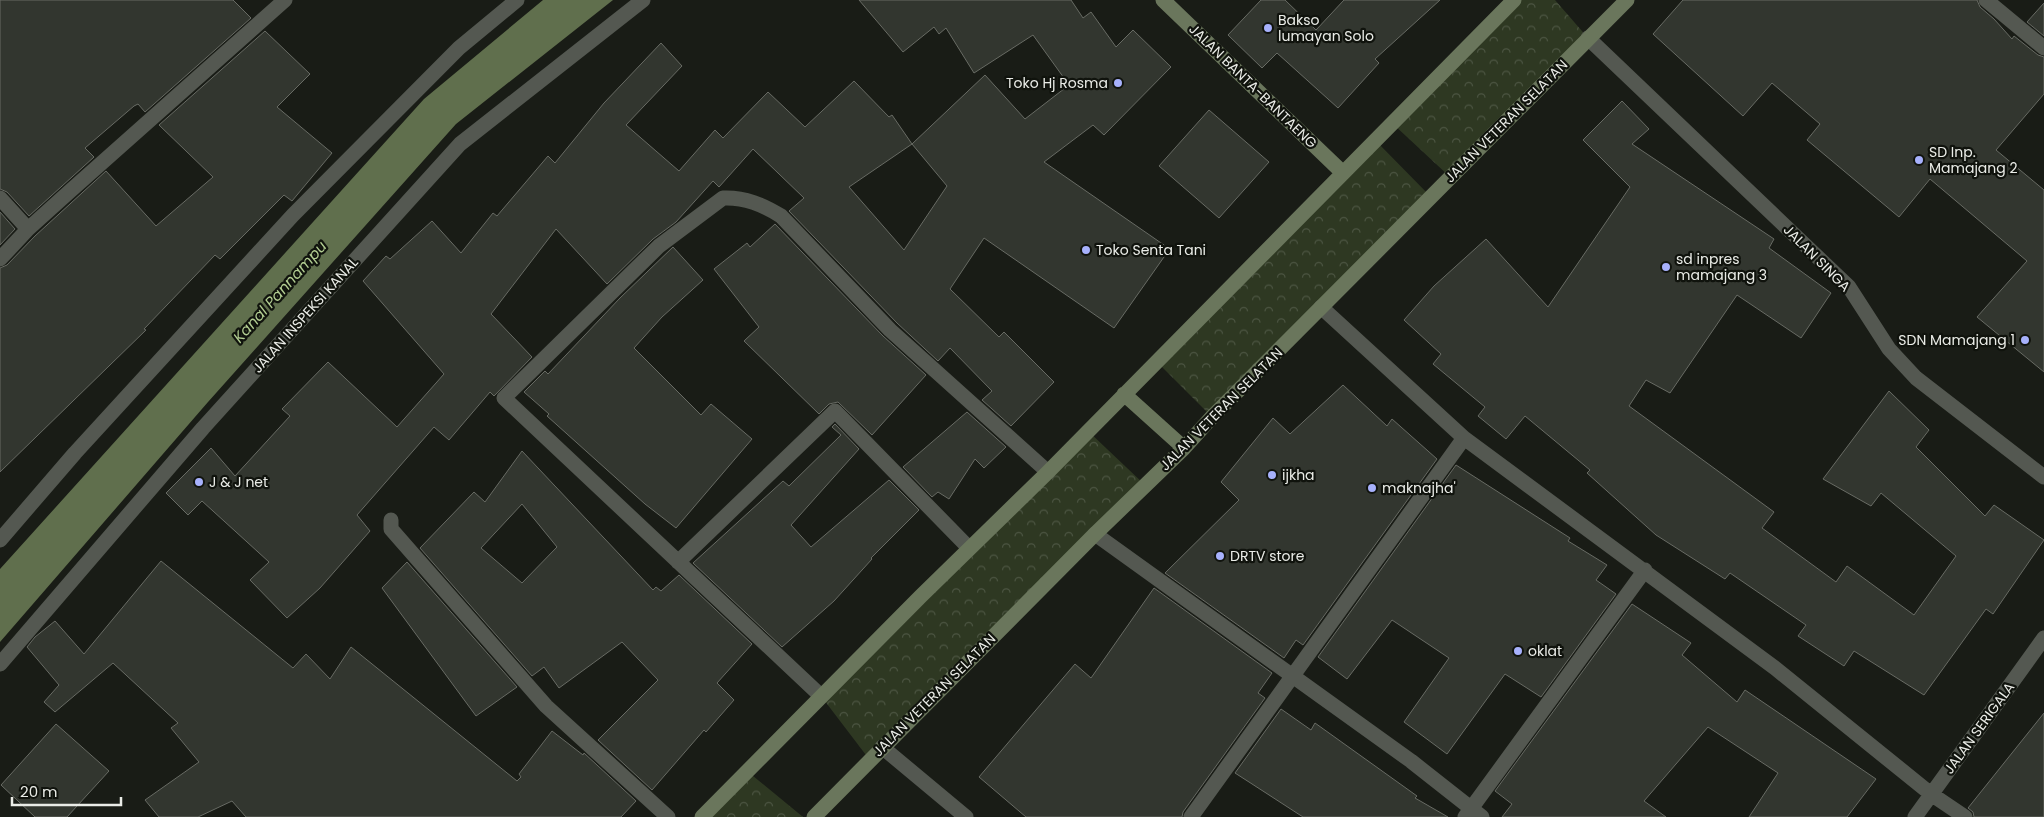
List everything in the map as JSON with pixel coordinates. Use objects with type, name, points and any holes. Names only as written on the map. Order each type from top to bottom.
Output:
[{"type":"main road","name":"JALAN BANTA-BANTAENG","points":[[1163,0],[1343,172]]},
{"type":"main road","points":[[702,817],[969,548],[1048,472],[1514,0]]},
{"type":"main road","name":"JALAN VETERAN SELATAN","points":[[814,817],[882,747],[1184,448],[1212,417],[1627,0]]},
{"type":"main road","points":[[1124,394],[1184,448]]},
{"type":"street","points":[[0,259],[28,229],[286,0]]},
{"type":"street","points":[[0,540],[75,453],[293,215],[459,48],[518,0]]},
{"type":"street","name":"JALAN INSPEKSI KANAL","points":[[0,664],[202,428],[460,144],[643,0]]},
{"type":"street","points":[[1986,0],[2044,48]]},
{"type":"street","name":"JALAN SINGA","points":[[1588,38],[1849,287],[1889,348],[1916,378],[2044,476]]},
{"type":"street","points":[[821,696],[504,398],[659,246],[723,198],[734,197],[762,205],[781,216],[890,330],[1048,472]]},
{"type":"street","points":[[0,198],[28,229]]},
{"type":"street","points":[[1321,307],[1464,438],[1776,668],[1931,794],[1965,817]]},
{"type":"street","points":[[678,562],[835,411],[969,548]]},
{"type":"street","points":[[1191,817],[1464,438]]},
{"type":"street","points":[[391,520],[391,529],[546,706],[668,817]]},
{"type":"street","points":[[1096,534],[1411,761],[1472,814],[1644,570]]},
{"type":"street","name":"JALAN SERIGALA","points":[[1915,817],[2044,638]]},
{"type":"street","points":[[882,747],[966,817]]},
{"type":"green space","points":[[1514,0],[1555,0],[1588,38],[1450,177],[1392,123]]},
{"type":"green space","points":[[1375,140],[1431,197],[1212,417],[1156,361]]},
{"type":"green space","points":[[1088,431],[1145,485],[869,759],[821,696]]},
{"type":"green space","points":[[747,771],[803,817],[702,817]]},
{"type":"water","name":"Kanal Pannampu","points":[[543,0],[613,0],[456,124],[208,402],[0,642],[0,569],[424,99]]},
{"type":"building","points":[[0,0],[233,0],[251,18],[145,112],[138,104],[134,106],[85,148],[94,157],[29,216],[7,192],[0,189]]},
{"type":"building","points":[[859,0],[1071,0],[1083,18],[1091,12],[1116,47],[1133,30],[1171,67],[1104,135],[1093,125],[1044,162],[1164,245],[1164,257],[1114,328],[984,238],[950,289],[999,337],[1004,332],[1054,382],[1011,426],[982,400],[992,391],[950,348],[938,361],[897,323],[789,211],[804,198],[753,149],[719,187],[713,181],[676,222],[653,239],[607,284],[556,229],[491,314],[532,357],[494,396],[490,392],[449,440],[434,427],[357,515],[370,531],[320,588],[287,618],[250,580],[269,562],[202,501],[188,515],[166,493],[211,448],[235,476],[290,416],[282,409],[328,362],[397,427],[444,374],[363,281],[386,256],[390,259],[432,221],[461,253],[493,213],[497,216],[548,156],[555,163],[604,103],[661,43],[682,66],[626,125],[679,171],[715,130],[723,138],[768,92],[805,127],[854,81],[889,117],[892,115],[912,144],[985,75],[1025,119],[1069,85],[1033,35],[974,73],[946,28],[939,34],[934,27],[903,52]],"holes":[[[912,144],[947,186],[904,250],[849,187]]]},
{"type":"building","points":[[1261,0],[1285,0],[1316,30],[1344,0],[1440,0],[1375,59],[1379,63],[1338,108],[1277,53],[1262,68],[1228,35]]},
{"type":"building","points":[[1683,0],[1977,0],[1980,7],[2012,39],[2014,36],[2038,55],[2044,57],[2044,94],[1996,150],[2044,190],[2044,372],[1977,317],[2027,261],[1930,179],[1899,217],[1807,140],[1820,124],[1772,83],[1743,116],[1653,34]]},
{"type":"building","points":[[2044,3],[2044,36],[2027,22]]},
{"type":"building","points":[[265,31],[310,74],[277,107],[332,153],[292,201],[284,195],[220,259],[215,255],[144,329],[146,330],[0,472],[0,268],[7,265],[35,236],[106,171],[156,226],[213,177],[159,125]]},
{"type":"building","points":[[1622,101],[1649,129],[1632,144],[1774,239],[1769,248],[1831,293],[1801,338],[1737,295],[1670,393],[1646,380],[1629,406],[1774,512],[1762,528],[1836,582],[1847,566],[1914,615],[1956,556],[1881,493],[1871,506],[1823,479],[1889,391],[1929,430],[1916,447],[1985,516],[1994,505],[2044,540],[1993,614],[1986,609],[1924,695],[1854,651],[1844,666],[1798,636],[1806,625],[1730,573],[1725,579],[1656,535],[1587,473],[1590,470],[1525,416],[1506,439],[1478,416],[1485,407],[1433,364],[1441,354],[1404,320],[1434,286],[1486,239],[1548,307],[1630,187],[1583,140]]},
{"type":"building","points":[[1209,110],[1269,162],[1219,218],[1159,166]]},
{"type":"building","points":[[0,212],[15,229],[0,245]]},
{"type":"building","points":[[775,224],[883,336],[926,375],[872,435],[838,402],[829,404],[819,414],[744,341],[759,327],[714,269],[747,243],[750,247]]},
{"type":"building","points":[[673,247],[703,280],[662,317],[634,348],[701,415],[711,404],[752,439],[676,528],[645,504],[547,416],[549,414],[524,392],[545,371],[548,374],[620,298]]},
{"type":"building","points":[[1343,385],[1387,426],[1392,419],[1437,459],[1303,645],[1296,640],[1284,658],[1165,573],[1239,500],[1221,482],[1273,418],[1290,434]]},
{"type":"building","points":[[967,412],[1006,447],[984,468],[975,459],[949,499],[938,492],[932,497],[903,467]]},
{"type":"building","points":[[835,424],[859,449],[791,525],[811,547],[889,480],[919,510],[871,558],[834,601],[782,647],[693,563],[783,481],[789,486],[841,435],[832,427]]},
{"type":"building","points":[[522,451],[653,590],[656,587],[661,591],[679,575],[752,644],[717,683],[734,700],[706,732],[704,730],[652,790],[598,740],[658,680],[622,642],[559,688],[544,667],[532,676],[420,548],[474,492],[485,502]],"holes":[[[522,504],[557,547],[522,583],[481,548]]]},
{"type":"building","points":[[1456,465],[1570,538],[1568,541],[1607,565],[1596,580],[1616,594],[1541,697],[1505,674],[1447,754],[1404,722],[1449,658],[1392,620],[1347,679],[1318,657]]},
{"type":"building","points":[[161,561],[293,668],[306,654],[330,679],[351,647],[517,781],[521,777],[519,774],[552,731],[583,755],[584,753],[636,801],[621,817],[246,817],[232,801],[198,817],[159,817],[145,800],[199,762],[171,728],[178,723],[113,663],[55,712],[44,702],[59,685],[27,647],[35,637],[55,621],[84,654]]},
{"type":"building","points":[[407,562],[517,687],[476,716],[382,588]]},
{"type":"building","points":[[1154,588],[1272,673],[1258,693],[1265,698],[1183,812],[1182,817],[1026,817],[979,777],[1075,664],[1091,678]]},
{"type":"building","points":[[1632,604],[1691,643],[1682,655],[1737,702],[1745,690],[1876,779],[1847,817],[1749,817],[1778,773],[1708,727],[1644,801],[1666,817],[1502,817],[1512,804],[1495,791]]},
{"type":"building","points":[[1281,709],[1311,730],[1315,723],[1417,796],[1415,798],[1448,817],[1303,817],[1235,773]]},
{"type":"building","points":[[2044,713],[2044,817],[1974,817],[1973,812],[1968,808]]},
{"type":"building","points":[[56,724],[109,771],[67,817],[35,817],[1,785]]},
{"type":"place","name":"Bakso lumayan Solo","points":[[1268,28]]},
{"type":"place","name":"Toko Hj Rosma","points":[[1118,83]]},
{"type":"place","name":"SD Inp. Mamajang 2","points":[[1919,160]]},
{"type":"place","name":"Toko Senta Tani","points":[[1086,250]]},
{"type":"place","name":"sd inpres mamajang 3","points":[[1666,267]]},
{"type":"place","name":"SDN Mamajang 1","points":[[2025,340]]},
{"type":"place","name":"ijkha","points":[[1272,475]]},
{"type":"place","name":"J & J net","points":[[199,482]]},
{"type":"place","name":"maknajha'","points":[[1372,488]]},
{"type":"place","name":"DRTV store","points":[[1220,556]]},
{"type":"place","name":"oklat","points":[[1518,651]]}]
